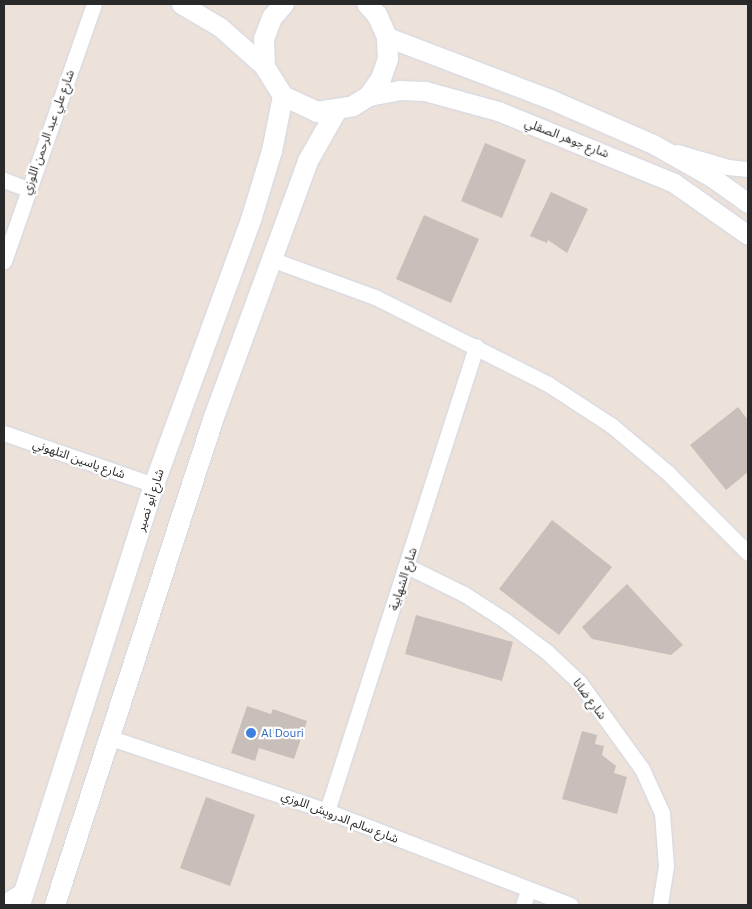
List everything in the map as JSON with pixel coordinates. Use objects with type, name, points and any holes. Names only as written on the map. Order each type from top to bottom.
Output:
[{"type":"main road","points":[[284,4],[272,18],[264,38],[265,67],[283,96],[299,107],[336,112],[369,96],[381,79],[388,59],[387,37],[375,7]]},
{"type":"main road","name":"شارع أبو نصير","points":[[23,897],[154,485],[251,220],[272,152],[283,96]]},
{"type":"main road","points":[[58,903],[108,737],[270,259],[308,161],[336,112]]},
{"type":"street","name":"شارع علي عبد الرحمن اللوزي","points":[[4,261],[27,189],[94,4]]},
{"type":"street","points":[[181,4],[220,27],[265,67]]},
{"type":"street","points":[[387,37],[550,99],[653,144],[713,178],[748,203]]},
{"type":"street","name":"شارع جوهر الصقلي","points":[[369,96],[399,90],[425,91],[498,111],[674,183],[748,235]]},
{"type":"street","points":[[653,144],[728,167],[748,169]]},
{"type":"street","points":[[4,180],[27,189]]},
{"type":"street","points":[[270,259],[375,297],[476,346],[548,384],[612,425],[668,473],[748,553]]},
{"type":"street","name":"شارع الشهابية","points":[[327,811],[476,346]]},
{"type":"street","name":"شارع ياسين التلهوني","points":[[4,432],[154,485]]},
{"type":"street","name":"شارع ضانا","points":[[407,566],[506,621],[547,652],[579,682],[642,768],[662,812],[666,866],[660,905]]},
{"type":"street","name":"شارع سالم الدرويش اللوزي","points":[[108,737],[327,811],[526,898],[570,905]]},
{"type":"street","points":[[4,902],[23,897]]},
{"type":"building","points":[[485,143],[526,160],[502,218],[461,201]]},
{"type":"building","points":[[551,192],[588,209],[567,253],[548,240],[547,243],[530,236]]},
{"type":"building","points":[[424,215],[479,239],[451,303],[396,279]]},
{"type":"building","points":[[738,407],[748,420],[748,472],[726,490],[690,445]]},
{"type":"building","points":[[552,520],[612,567],[559,635],[499,589]]},
{"type":"building","points":[[627,584],[683,645],[671,655],[592,639],[582,627]]},
{"type":"building","points":[[416,615],[513,642],[502,681],[405,654]]},
{"type":"building","points":[[247,706],[271,714],[273,709],[307,721],[294,759],[259,748],[255,761],[231,753]]},
{"type":"building","points":[[582,731],[597,735],[595,744],[604,746],[602,755],[616,766],[614,773],[627,777],[617,814],[562,799]]},
{"type":"building","points":[[206,797],[255,815],[230,886],[180,868]]},
{"type":"place","name":"Al Douri","points":[[251,733]]}]
